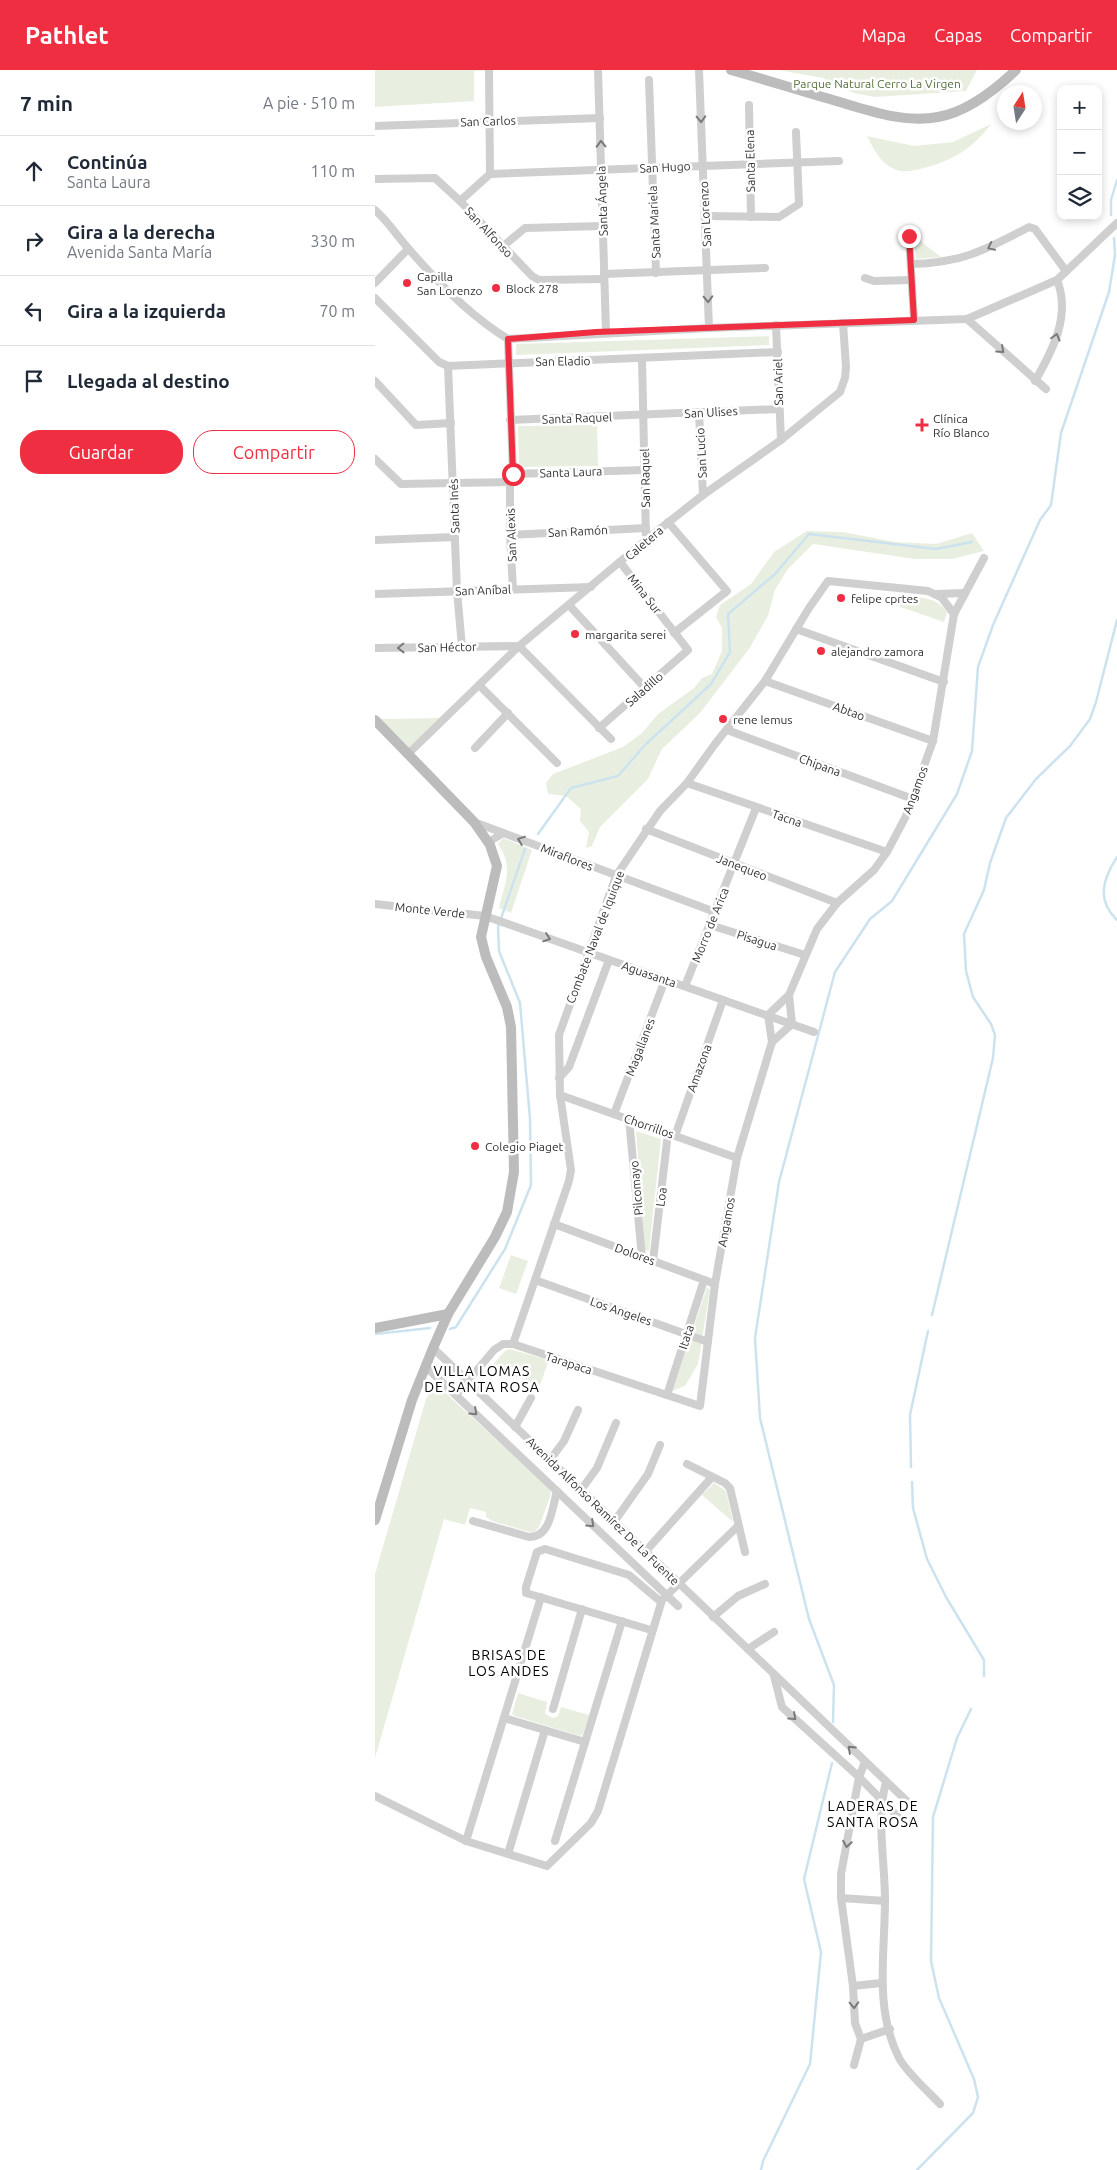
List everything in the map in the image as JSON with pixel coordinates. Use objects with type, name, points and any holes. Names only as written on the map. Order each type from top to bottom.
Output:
[{"type":"main road","points":[[731,70],[870,110],[913,119],[940,117],[971,105],[1002,83],[1016,70]]},
{"type":"main road","points":[[375,720],[474,822],[489,842],[497,866],[481,937],[484,950],[507,1007],[511,1027],[514,1172],[507,1212],[495,1237],[448,1314],[425,1366],[401,1433],[375,1520]]},
{"type":"main road","points":[[375,1328],[448,1314]]},
{"type":"street","points":[[460,201],[490,174],[489,70]]},
{"type":"street","name":"Santa Ángela","points":[[597,70],[606,332]]},
{"type":"street","name":"San Lorenzo","points":[[699,70],[709,328]]},
{"type":"street","name":"Santa Mariela","points":[[649,80],[656,273]]},
{"type":"street","name":"Santa Elena","points":[[749,106],[751,216]]},
{"type":"street","name":"San Carlos","points":[[375,126],[600,118]]},
{"type":"street","points":[[705,216],[779,217],[799,204],[796,132]]},
{"type":"street","name":"San Hugo","points":[[490,174],[839,161]]},
{"type":"street","name":"San Alfonso","points":[[375,179],[435,178],[460,201],[502,248],[532,276],[539,280],[765,268]]},
{"type":"street","points":[[375,210],[408,249],[483,324],[508,339],[606,332],[967,319],[1057,280],[1117,223]]},
{"type":"street","points":[[502,248],[525,228],[603,226]]},
{"type":"street","points":[[911,264],[953,261],[985,250],[1029,227],[1035,229],[1066,271]]},
{"type":"street","points":[[904,233],[909,236],[914,320]]},
{"type":"street","points":[[375,283],[408,249]]},
{"type":"street","points":[[865,278],[874,281],[911,280]]},
{"type":"street","points":[[1035,381],[1052,351],[1062,316],[1061,291],[1057,280]]},
{"type":"street","points":[[375,298],[439,362],[447,366]]},
{"type":"street","points":[[967,319],[1046,389]]},
{"type":"street","name":"Caletera","points":[[408,754],[519,646],[668,522],[781,440],[840,392],[846,367],[843,323]]},
{"type":"street","name":"San Ariel","points":[[776,325],[781,440]]},
{"type":"street","points":[[508,339],[512,478]]},
{"type":"street","name":"San Eladio","points":[[447,366],[778,352]]},
{"type":"street","name":"San Raquel","points":[[642,359],[646,540]]},
{"type":"street","name":"Santa Inés","points":[[447,366],[457,591],[462,647]]},
{"type":"street","points":[[375,381],[416,425],[451,423]]},
{"type":"street","name":"San Ulises","points":[[643,416],[779,409]]},
{"type":"street","name":"San Lucio","points":[[699,412],[703,495]]},
{"type":"street","name":"Santa Raquel","points":[[510,420],[643,416]]},
{"type":"street","name":"Santa Laura","points":[[376,461],[401,484],[645,470]]},
{"type":"street","name":"San Alexis","points":[[512,478],[510,535],[513,588]]},
{"type":"street","points":[[668,522],[727,591],[675,632]]},
{"type":"street","name":"San Ramón","points":[[510,535],[646,528]]},
{"type":"street","points":[[375,540],[455,537]]},
{"type":"street","name":"Angamos","points":[[700,1406],[715,1284],[737,1158],[772,1042],[768,1016],[789,994],[817,929],[837,903],[874,870],[887,852],[913,799],[933,741],[944,682],[953,614],[984,558]]},
{"type":"street","name":"Mina Sur","points":[[620,562],[688,650]]},
{"type":"street","name":"Combate Naval de Iquique","points":[[513,1344],[571,1170],[560,1095],[559,1036],[616,876],[646,829],[660,811],[687,783],[765,681],[828,581],[928,591],[936,594],[965,593]]},
{"type":"street","name":"San Aníbal","points":[[375,594],[513,588],[591,587]]},
{"type":"street","points":[[936,594],[942,598],[953,614]]},
{"type":"street","points":[[569,605],[645,688]]},
{"type":"street","points":[[796,629],[944,682]]},
{"type":"street","points":[[519,646],[611,739]]},
{"type":"street","name":"San Héctor","points":[[375,648],[519,646]]},
{"type":"street","name":"Saladillo","points":[[599,728],[688,650]]},
{"type":"street","name":"Abtao","points":[[765,681],[933,741]]},
{"type":"street","points":[[479,685],[557,763]]},
{"type":"street","points":[[475,748],[508,713]]},
{"type":"street","name":"Chipana","points":[[727,730],[913,799]]},
{"type":"street","name":"Tacna","points":[[687,783],[887,852]]},
{"type":"street","name":"Morro de Arica","points":[[685,986],[756,808]]},
{"type":"street","name":"Miraflores","points":[[474,822],[715,912]]},
{"type":"street","name":"Janequeo","points":[[646,829],[837,903]]},
{"type":"street","points":[[489,842],[503,833]]},
{"type":"street","name":"Monte Verde","points":[[375,904],[485,916]]},
{"type":"street","name":"Aguasanta","points":[[485,916],[814,1032]]},
{"type":"street","name":"Pisagua","points":[[710,925],[805,955]]},
{"type":"street","name":"Combate Naval de Iquique","points":[[559,1078],[569,1067],[609,960]]},
{"type":"street","name":"Magallanes","points":[[614,1114],[665,980]]},
{"type":"street","name":"Angamos","points":[[789,994],[792,1024]]},
{"type":"street","name":"Amazona","points":[[671,1134],[723,1000]]},
{"type":"street","points":[[772,1042],[792,1024]]},
{"type":"street","name":"Chorrillos","points":[[560,1095],[737,1158]]},
{"type":"street","name":"Pilcomayo","points":[[629,1120],[642,1257]]},
{"type":"street","name":"Loa","points":[[653,1261],[671,1134]]},
{"type":"street","name":"Dolores","points":[[554,1224],[715,1284]]},
{"type":"street","name":"Los Angeles","points":[[535,1280],[708,1342]]},
{"type":"street","name":"Itata","points":[[667,1395],[704,1280]]},
{"type":"street","points":[[456,1396],[494,1350],[503,1344],[513,1344]]},
{"type":"street","name":"Tarapaca","points":[[513,1344],[700,1406]]},
{"type":"street","name":"Avenida Alfonso Ramírez De La Fuente","points":[[433,1348],[912,1806]]},
{"type":"street","name":"Avenida Alfonso Ramírez De La Fuente","points":[[425,1366],[678,1606]]},
{"type":"street","points":[[515,1427],[531,1398]]},
{"type":"street","points":[[550,1460],[564,1442],[578,1410]]},
{"type":"street","points":[[581,1490],[597,1468],[616,1423]]},
{"type":"street","points":[[521,1456],[533,1444]]},
{"type":"street","points":[[614,1522],[649,1474],[660,1445]]},
{"type":"street","points":[[687,1464],[730,1488],[745,1552]]},
{"type":"street","points":[[645,1552],[712,1477]]},
{"type":"street","points":[[473,1521],[529,1537],[537,1537],[543,1534],[547,1527],[557,1491]]},
{"type":"street","points":[[375,1796],[466,1841],[547,1866],[591,1823],[598,1811],[661,1602],[738,1526]]},
{"type":"street","points":[[651,1630],[526,1593],[526,1587],[537,1552],[545,1549],[629,1575],[661,1602]]},
{"type":"street","points":[[713,1617],[738,1596],[765,1584]]},
{"type":"street","points":[[466,1841],[541,1597]]},
{"type":"street","points":[[553,1709],[582,1609]]},
{"type":"street","points":[[555,1841],[621,1621]]},
{"type":"street","points":[[748,1649],[773,1632]]},
{"type":"street","name":"Avenida Alfonso Ramírez De La Fuente","points":[[773,1674],[782,1707],[859,1777],[905,1823]]},
{"type":"street","points":[[504,1718],[585,1742]]},
{"type":"street","points":[[508,1854],[545,1730]]},
{"type":"street","points":[[854,2065],[861,2039],[855,2023],[853,1986],[841,1898],[841,1874],[859,1777],[865,1762]]},
{"type":"street","points":[[886,1782],[881,1799],[885,1901],[881,1983],[890,2029],[900,2059],[939,2104]]},
{"type":"street","points":[[841,1898],[885,1901]]},
{"type":"street","points":[[853,1986],[881,1983]]},
{"type":"street","points":[[861,2039],[890,2029]]},
{"type":"green space","points":[[375,70],[503,70],[474,71],[474,101],[375,107]]},
{"type":"green space","name":"Parque Natural Cerro La Virgen","points":[[778,70],[977,70],[966,91],[875,97],[854,93],[823,78]]},
{"type":"green space","points":[[991,124],[977,141],[960,153],[941,163],[907,171],[894,169],[885,163],[877,155],[867,136],[914,146],[953,142]]},
{"type":"green space","points":[[913,235],[941,257],[916,259]]},
{"type":"green space","points":[[769,336],[769,345],[516,355],[516,344]]},
{"type":"green space","points":[[597,425],[598,466],[519,467],[518,426]]},
{"type":"green space","points":[[807,531],[843,532],[895,542],[936,544],[972,533],[984,551],[952,559],[915,559],[813,544],[787,570],[775,590],[768,616],[749,649],[700,713],[662,749],[648,779],[600,827],[592,846],[586,848],[589,832],[580,821],[581,809],[566,796],[548,794],[546,783],[553,774],[623,747],[642,733],[658,714],[694,688],[702,678],[712,674],[722,651],[722,628],[716,617],[720,605],[751,584],[774,552]]},
{"type":"green space","points":[[898,597],[928,599],[938,603],[947,612],[944,622],[892,604]]},
{"type":"green space","points":[[442,718],[406,750],[378,719]]},
{"type":"green space","points":[[503,838],[532,850],[511,913],[499,908],[507,875],[506,860],[498,844]]},
{"type":"green space","points":[[636,1131],[661,1139],[649,1251],[645,1250]]},
{"type":"green space","points":[[511,1255],[528,1261],[516,1294],[499,1288]]},
{"type":"green space","points":[[707,1287],[710,1290],[698,1364],[685,1386],[672,1391]]},
{"type":"green space","points":[[509,1349],[549,1360],[540,1385],[490,1368]]},
{"type":"green space","points":[[433,1386],[438,1386],[549,1488],[551,1494],[539,1527],[533,1533],[492,1521],[486,1517],[486,1512],[470,1508],[465,1525],[444,1519],[375,1758],[375,1574],[426,1399]]},
{"type":"green space","points":[[714,1483],[726,1491],[733,1522],[702,1495]]},
{"type":"green space","points":[[518,1693],[547,1702],[545,1714],[553,1718],[558,1716],[561,1707],[589,1715],[583,1734],[580,1736],[515,1716],[512,1714]]},
{"type":"waterway","points":[[1111,215],[1111,200],[1117,180]]},
{"type":"waterway","points":[[833,1722],[834,1685],[809,1619],[760,1418],[755,1338],[779,1182],[835,972],[870,919],[892,901],[957,794],[972,751],[978,667],[993,625],[1040,520],[1051,505],[1061,433],[1109,292],[1115,255],[1114,238]]},
{"type":"waterway","points":[[538,834],[571,788],[618,776],[645,745],[711,684],[730,652],[728,614],[775,574],[809,534],[936,549],[972,542]]},
{"type":"waterway","points":[[932,1315],[993,1058],[995,1035],[991,1024],[973,997],[966,971],[964,934],[984,890],[990,863],[1006,818],[1036,779],[1070,746],[1090,719],[1117,620]]},
{"type":"waterway","points":[[450,1329],[456,1327],[505,1249],[531,1185],[530,1119],[520,1003],[499,951],[498,927],[525,849]]},
{"type":"waterway","points":[[1117,857],[1108,873],[1104,889],[1106,905],[1117,920]]},
{"type":"waterway","points":[[375,1334],[430,1328]]},
{"type":"waterway","points":[[911,1467],[910,1415],[928,1331]]},
{"type":"waterway","points":[[912,1482],[913,1508],[927,1559],[946,1597],[984,1660],[984,1676]]},
{"type":"waterway","points":[[917,2170],[973,2113],[978,2097],[974,2079],[939,1998],[931,1961],[933,1817],[957,1738],[971,1709]]},
{"type":"waterway","points":[[761,2170],[763,2161],[810,2064],[821,1952],[804,1879],[832,1763]]},
{"type":"place","name":"Capilla San Lorenzo","points":[[407,283]]},
{"type":"place","name":"Block 278","points":[[496,288]]},
{"type":"place","name":"Clínica Río Blanco","points":[[922,425]]},
{"type":"place","name":"felipe cprtes","points":[[841,598]]},
{"type":"place","name":"margarita serei","points":[[575,634]]},
{"type":"place","name":"alejandro zamora","points":[[821,651]]},
{"type":"place","name":"rene lemus","points":[[723,719]]},
{"type":"place","name":"Colegio Piaget","points":[[475,1146]]},
{"type":"district","name":"VILLA LOMAS DE SANTA ROSA","points":[[482,1379]]},
{"type":"district","name":"BRISAS DE LOS ANDES","points":[[509,1664]]},
{"type":"district","name":"LADERAS DE SANTA ROSA","points":[[873,1814]]},
{"type":"route","points":[[513,474],[508,339],[596,332],[914,320],[909,236]]}]
